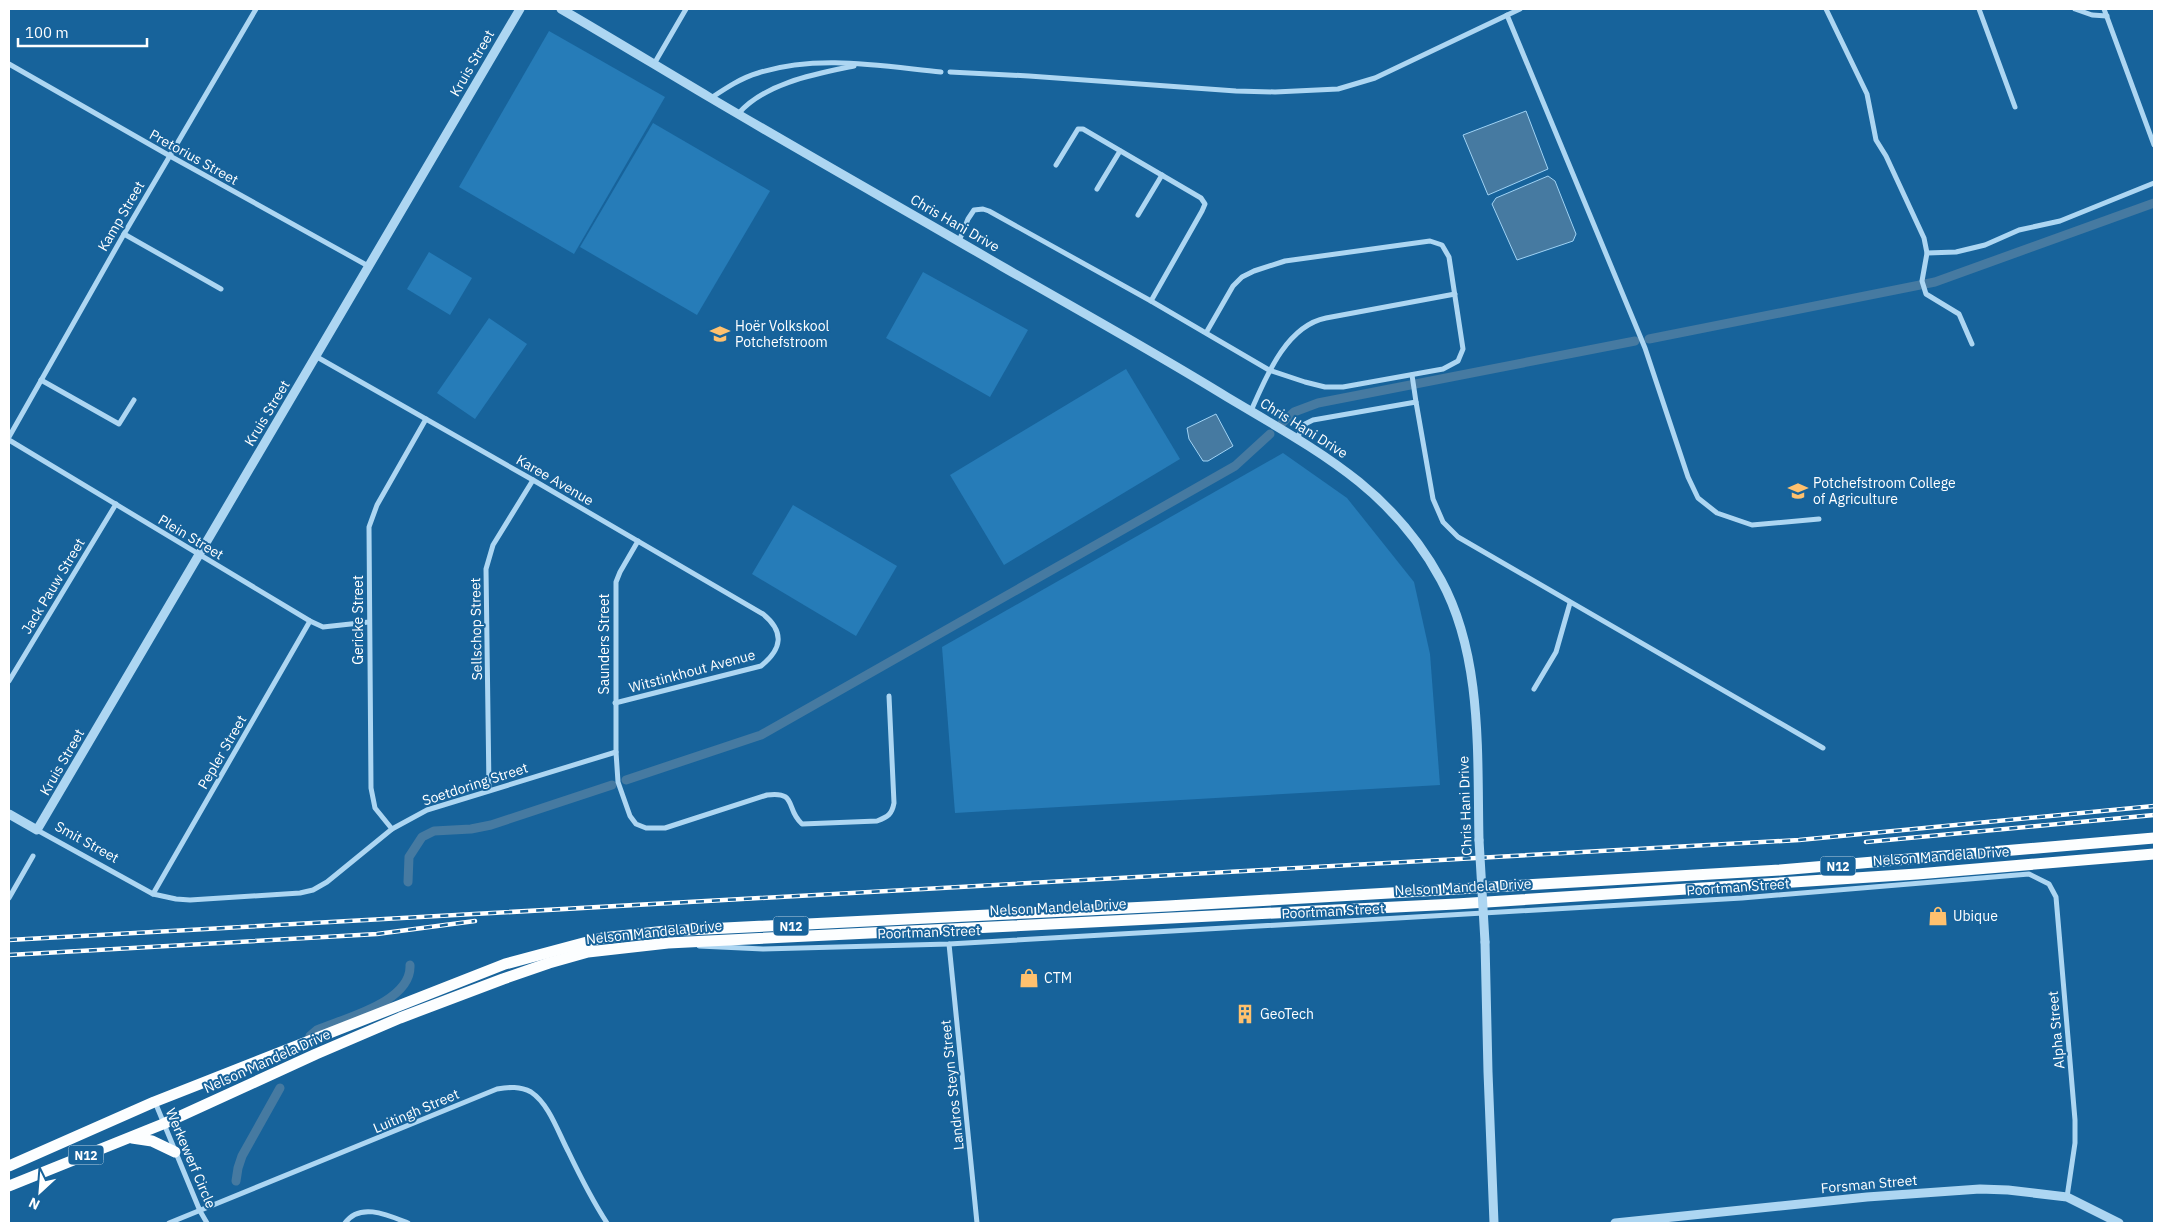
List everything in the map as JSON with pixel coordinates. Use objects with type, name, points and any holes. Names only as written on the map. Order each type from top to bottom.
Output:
[{"type":"highway","name":"Nelson Mandela Drive","points":[[9,1166],[154,1102],[505,964],[602,938],[666,931],[1158,907],[1780,870],[2154,838]]},
{"type":"highway","name":"Nelson Mandela Drive","points":[[9,1186],[163,1124],[316,1054],[503,978],[588,952],[668,943],[1456,904],[1917,874],[2154,854]]},
{"type":"highway","points":[[129,1138],[152,1141],[175,1152]]},
{"type":"street","name":"Kamp Street","points":[[9,439],[124,234],[256,9]]},
{"type":"street","name":"Kruis Street","points":[[38,830],[198,554],[317,357],[520,9]]},
{"type":"street","name":"Chris Hani Drive","points":[[561,9],[710,98],[1170,362],[1297,438],[1368,487],[1389,507],[1410,532],[1442,580],[1456,614],[1465,645],[1472,690],[1478,766],[1479,840],[1485,942],[1494,1223]]},
{"type":"street","points":[[654,64],[686,9]]},
{"type":"street","points":[[950,72],[1236,91],[1331,90],[1354,86],[1375,78],[1520,9]]},
{"type":"street","points":[[1826,9],[1867,94],[1876,140],[1886,156],[1924,238],[1928,253],[1922,281],[1923,288],[1931,298],[1959,314],[1972,344]]},
{"type":"street","points":[[1979,9],[2015,107]]},
{"type":"street","points":[[2075,9],[2092,15],[2107,16]]},
{"type":"street","points":[[2104,9],[2154,145]]},
{"type":"street","points":[[1508,15],[1639,334],[1688,477],[1698,498],[1704,505],[1717,513],[1752,525],[1819,519]]},
{"type":"street","name":"Pretorius Street","points":[[9,64],[370,267]]},
{"type":"street","points":[[710,98],[757,73],[790,65],[862,64],[941,72]]},
{"type":"street","points":[[738,114],[747,103],[775,88],[824,72],[862,64]]},
{"type":"street","points":[[1056,165],[1078,129],[1082,129],[1201,198],[1205,204],[1151,301]]},
{"type":"street","points":[[1097,189],[1120,151]]},
{"type":"street","points":[[1138,215],[1162,175]]},
{"type":"street","points":[[1928,253],[1951,253],[1985,245],[2019,230],[2060,221],[2154,183]]},
{"type":"street","points":[[959,241],[971,214],[974,210],[983,209],[1151,301],[1269,370],[1316,386],[1332,388],[1412,375],[1452,366],[1462,356],[1463,349],[1449,257],[1442,245],[1438,243],[1420,242],[1285,261],[1242,277],[1226,296],[1206,333]]},
{"type":"street","points":[[124,234],[221,289]]},
{"type":"street","points":[[1250,410],[1269,370],[1302,327],[1316,320],[1455,294]]},
{"type":"street","name":"Karee Avenue","points":[[317,357],[763,614],[773,622],[776,629]]},
{"type":"street","points":[[1412,375],[1433,499],[1443,522],[1458,537],[1469,546],[1824,748]]},
{"type":"street","points":[[41,380],[119,424],[134,400]]},
{"type":"street","points":[[1297,438],[1305,424],[1313,420],[1416,402]]},
{"type":"street","name":"Gericke Street","points":[[392,829],[376,808],[372,793],[369,527],[371,517],[426,419]]},
{"type":"street","name":"Plein Street","points":[[9,439],[310,622],[323,627],[369,622]]},
{"type":"street","name":"Sellschop Street","points":[[489,789],[486,569],[493,545],[533,480]]},
{"type":"street","name":"Jack Pauw Street","points":[[9,680],[116,504]]},
{"type":"street","name":"Saunders Street","points":[[638,541],[616,582],[615,703],[618,782],[630,816],[636,824],[646,828],[665,828],[767,795],[776,794],[785,795],[790,799],[796,819],[802,824],[877,821],[887,817],[892,811],[894,803],[889,696]]},
{"type":"street","points":[[1534,689],[1556,652],[1570,603]]},
{"type":"street","name":"Pepler Street","points":[[153,894],[310,622]]},
{"type":"street","name":"Witstinkhout Avenue","points":[[615,703],[761,666],[776,650],[779,639],[776,629]]},
{"type":"street","name":"Soetdoring Street","points":[[153,894],[190,900],[275,895],[313,890],[327,882],[392,829],[427,810],[489,789],[616,752]]},
{"type":"street","name":"Smit Street","points":[[9,814],[153,894]]},
{"type":"street","points":[[9,898],[32,856]]},
{"type":"street","name":"Poortman Street","points":[[668,943],[738,949],[950,944],[1732,899],[2029,874]]},
{"type":"street","name":"Alpha Street","points":[[2029,874],[2050,884],[2056,896],[2075,1120],[2067,1197]]},
{"type":"street","name":"Landros Steyn Street","points":[[950,944],[977,1223]]},
{"type":"street","name":"Luitingh Street","points":[[169,1223],[497,1089],[511,1086],[522,1088],[532,1093],[548,1111],[594,1204],[607,1223]]},
{"type":"street","name":"Werkewerf Circle","points":[[154,1102],[200,1211],[207,1223]]},
{"type":"street","name":"Forsman Street","points":[[1615,1223],[1867,1197],[1948,1191],[2008,1190],[2067,1197],[2119,1223]]},
{"type":"street","points":[[346,1223],[351,1215],[358,1211],[369,1211],[408,1223]]},
{"type":"shaded area","points":[[549,31],[665,97],[574,254],[459,187]]},
{"type":"shaded area","points":[[1526,111],[1548,169],[1488,195],[1463,135]]},
{"type":"shaded area","points":[[653,123],[770,191],[697,315],[580,247]]},
{"type":"shaded area","points":[[1548,176],[1555,181],[1576,234],[1573,241],[1517,260],[1492,204],[1496,198]]},
{"type":"shaded area","points":[[429,252],[472,278],[450,315],[407,289]]},
{"type":"shaded area","points":[[923,272],[1028,330],[990,397],[886,338]]},
{"type":"shaded area","points":[[489,318],[527,344],[475,419],[437,393]]},
{"type":"shaded area","points":[[1126,369],[1180,459],[1004,565],[950,475]]},
{"type":"shaded area","points":[[1216,414],[1233,446],[1208,461],[1203,461],[1189,439],[1187,428]]},
{"type":"shaded area","points":[[1283,453],[1347,498],[1414,582],[1430,654],[1440,785],[955,813],[942,647]]},
{"type":"shaded area","points":[[793,505],[897,566],[856,636],[752,574]]},
{"type":"waterway","points":[[1649,339],[1935,282],[2154,203]]},
{"type":"waterway","points":[[1282,423],[1294,412],[1318,403],[1635,341]]},
{"type":"waterway","points":[[626,780],[761,735],[1235,466],[1270,434]]},
{"type":"waterway","points":[[408,882],[409,857],[422,837],[434,831],[471,829],[491,825],[612,785]]},
{"type":"waterway","points":[[310,1036],[317,1030],[359,1014],[389,999],[408,978],[410,965]]},
{"type":"waterway","points":[[236,1181],[242,1156],[280,1088]]},
{"type":"railway","points":[[9,940],[1799,840],[2154,806]]},
{"type":"railway","points":[[1866,842],[2154,815]]},
{"type":"railway","points":[[9,955],[377,934],[475,921]]},
{"type":"place","name":"Hoër Volkskool Potchefstroom","points":[[720,334]]},
{"type":"place","name":"Potchefstroom College of Agriculture","points":[[1798,491]]},
{"type":"place","name":"Ubique","points":[[1938,916]]},
{"type":"place","name":"CTM","points":[[1029,978]]},
{"type":"place","name":"GeoTech","points":[[1245,1014]]}]
